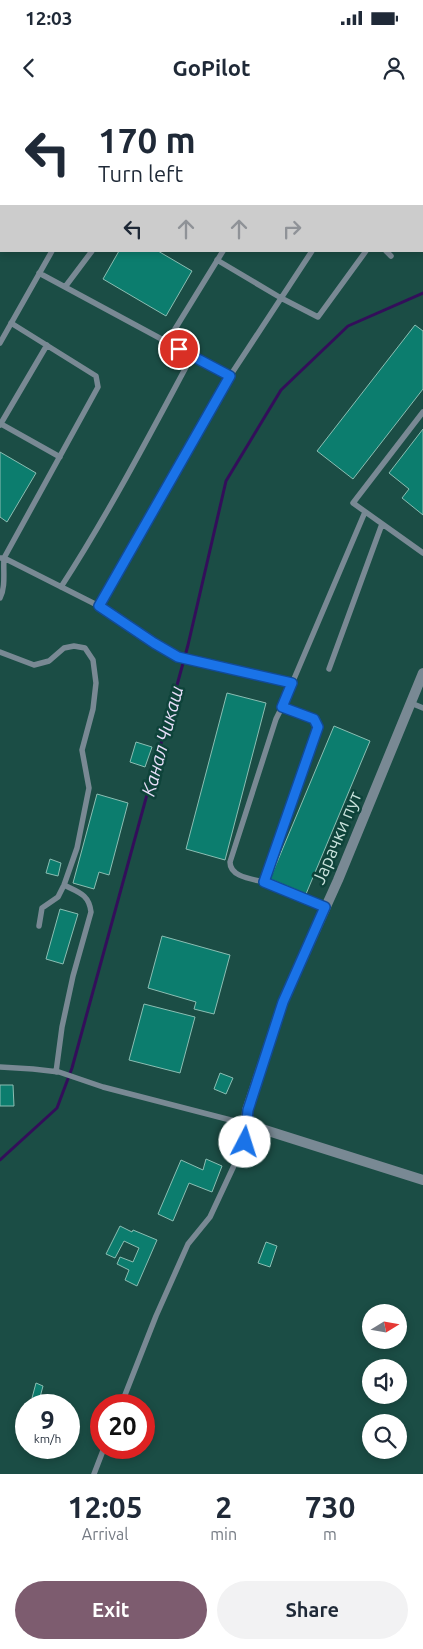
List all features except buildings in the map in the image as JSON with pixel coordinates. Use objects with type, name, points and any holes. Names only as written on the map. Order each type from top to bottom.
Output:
[{"type":"street","name":"Јарачки пут","points":[[246,1124],[248,1110],[283,1002],[423,673]]},
{"type":"street","points":[[246,1124],[423,1180]]},
{"type":"lane","points":[[0,343],[51,252]]},
{"type":"lane","points":[[65,287],[91,252]]},
{"type":"lane","points":[[166,342],[222,252]]},
{"type":"lane","points":[[99,606],[230,376],[311,252]]},
{"type":"lane","points":[[217,260],[281,298],[318,316],[365,252]]},
{"type":"lane","points":[[387,252],[392,256]]},
{"type":"lane","points":[[39,273],[230,376]]},
{"type":"lane","points":[[0,598],[4,588],[2,558],[98,387],[96,376],[11,323]]},
{"type":"lane","points":[[47,346],[1,424],[60,457]]},
{"type":"lane","points":[[61,587],[82,555],[192,356]]},
{"type":"lane","points":[[423,412],[352,503],[423,553]]},
{"type":"lane","points":[[325,907],[264,882],[234,873],[230,868],[230,862],[276,719],[366,512]]},
{"type":"lane","points":[[329,669],[382,524]]},
{"type":"lane","points":[[2,558],[99,606],[178,657],[292,683]]},
{"type":"lane","points":[[0,652],[34,665],[49,662],[64,648],[74,646],[85,648],[93,660],[96,683],[82,750],[89,788],[77,848],[58,897],[42,908],[39,926]]},
{"type":"lane","points":[[411,703],[423,708]]},
{"type":"lane","points":[[264,882],[318,727],[314,719],[282,707]]},
{"type":"lane","points":[[57,1072],[62,1027],[73,976],[91,912],[90,904],[84,895],[64,885]]},
{"type":"lane","points":[[0,1067],[33,1068],[57,1072],[103,1087],[246,1124],[245,1142],[210,1217],[188,1244],[156,1316],[125,1394]]},
{"type":"lane","points":[[94,1474],[100,1459]]},
{"type":"waterway","name":"Канал Чикаш","points":[[0,1160],[57,1108],[72,1068],[188,645],[226,481],[281,390],[348,326],[423,293]]},
{"type":"route","points":[[179,349],[230,376],[99,606],[178,657],[292,683],[282,707],[314,719],[318,727],[264,882],[325,907],[283,1002],[248,1110],[245,1142]]}]
